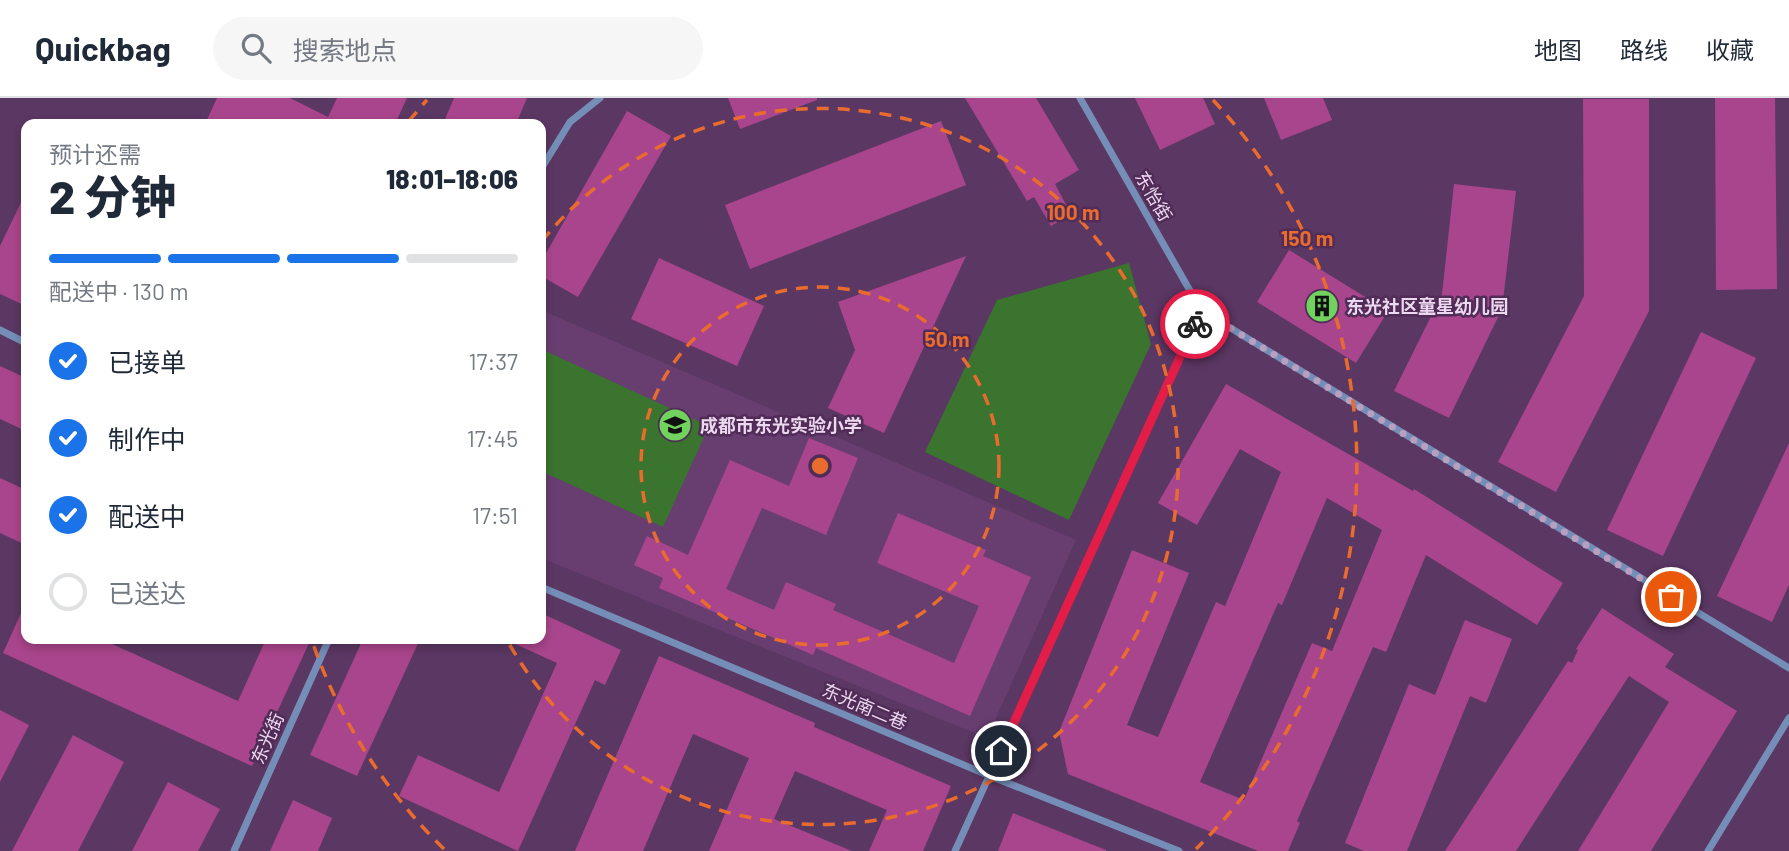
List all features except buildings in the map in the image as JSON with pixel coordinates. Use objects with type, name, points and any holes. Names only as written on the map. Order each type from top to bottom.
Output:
[{"type":"street","points":[[546,161],[570,122],[600,98]]},
{"type":"street","name":"东怡街","points":[[1080,98],[1201,310],[1789,668]]},
{"type":"street","points":[[955,851],[1201,310]]},
{"type":"street","points":[[0,330],[21,340]]},
{"type":"street","name":"东光南二巷","points":[[546,589],[990,776],[1179,851]]},
{"type":"street","name":"东光街","points":[[234,851],[327,644]]},
{"type":"street","points":[[1708,851],[1789,718]]},
{"type":"shaded area","name":"成都市东光实验小学","points":[[546,312],[1076,540],[987,738],[546,560]]},
{"type":"green space","points":[[1129,263],[1151,344],[1069,520],[925,452],[997,300]]},
{"type":"green space","points":[[546,351],[709,426],[663,527],[546,473]]},
{"type":"way so far","points":[[1195,324],[1201,310],[1671,597]]},
{"type":"place","name":"东光社区童星幼儿园","points":[[1322,306]]},
{"type":"place","name":"成都市东光实验小学","points":[[675,425]]},
{"type":"route","points":[[1001,751],[1195,324]]}]
